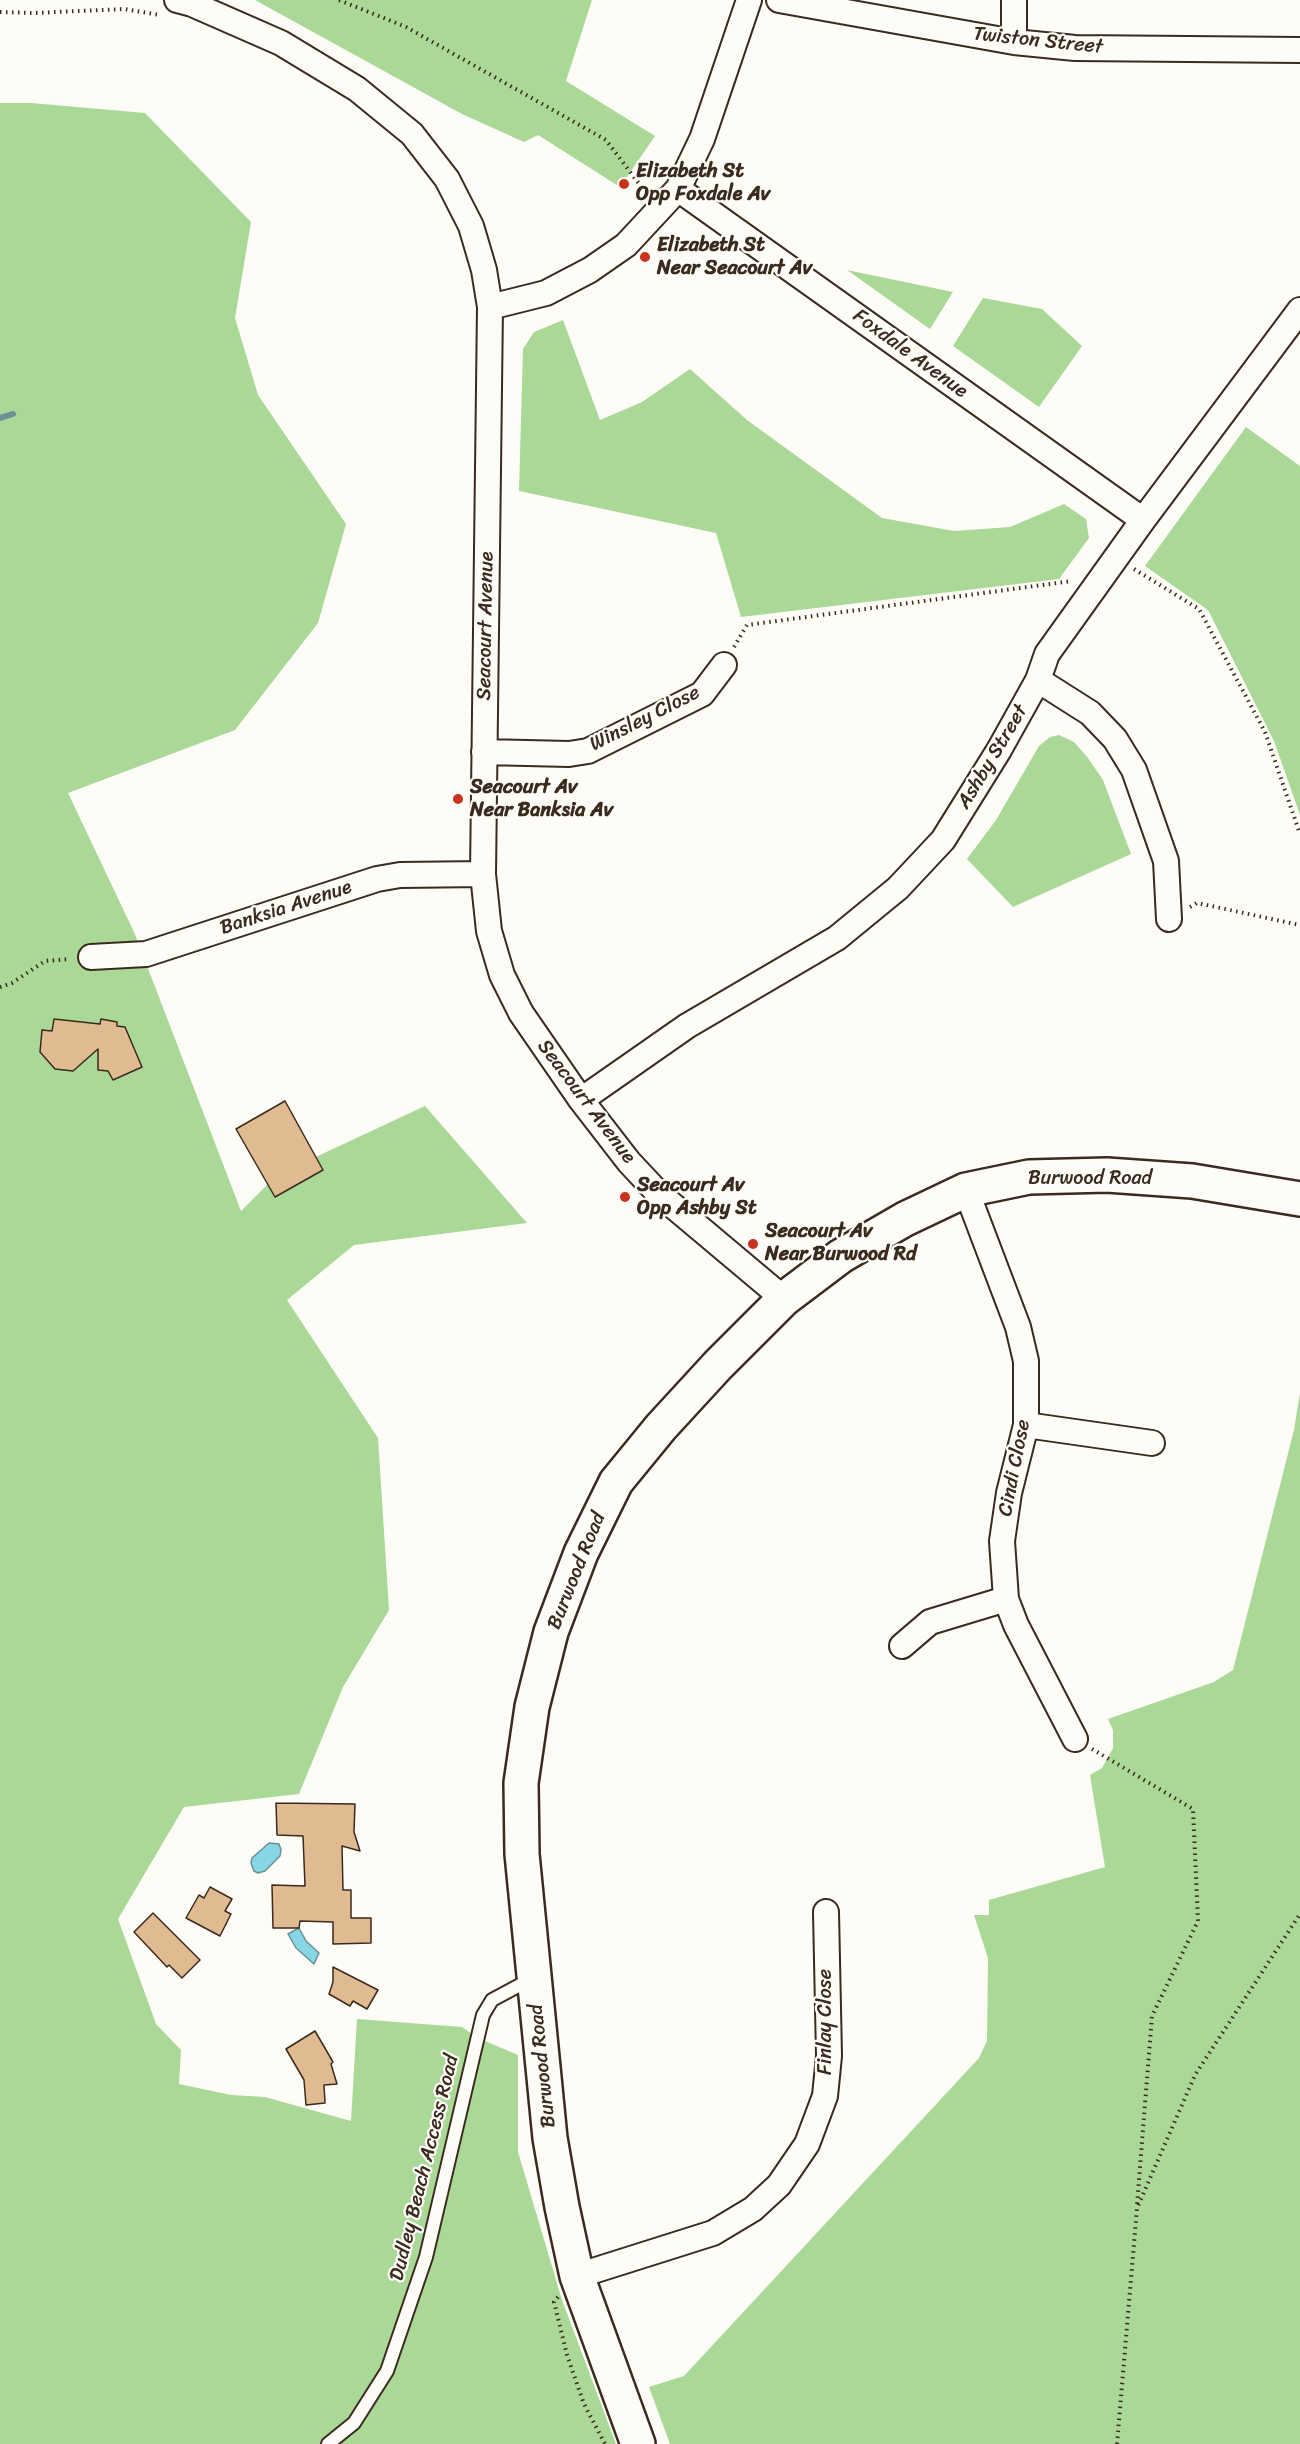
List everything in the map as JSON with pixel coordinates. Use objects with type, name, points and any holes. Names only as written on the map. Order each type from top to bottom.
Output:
[{"type":"main road","name":"Burwood Road","points":[[638,2444],[577,2276],[550,2138],[522,1854],[521,1783],[532,1707],[552,1632],[581,1553],[616,1482],[661,1427],[784,1299],[842,1256],[905,1219],[966,1190],[1029,1177],[1107,1175],[1192,1181],[1300,1199]]},
{"type":"street","points":[[490,307],[546,293],[590,270],[626,245],[678,189],[702,139],[749,0]]},
{"type":"street","name":"Twiston Street","points":[[779,0],[1014,42],[1075,48],[1300,50]]},
{"type":"street","points":[[1014,0],[1014,42]]},
{"type":"street","name":"Seacourt Avenue","points":[[173,9],[192,4],[281,43],[357,89],[412,134],[447,179],[471,226],[484,270],[490,307],[483,874],[489,932],[502,975],[521,1013],[581,1100],[629,1162],[660,1194],[784,1299]]},
{"type":"street","name":"Foxdale Avenue","points":[[678,189],[1143,520]]},
{"type":"street","name":"Ashby Street","points":[[581,1100],[687,1026],[837,938],[898,888],[943,840],[999,750],[1038,680],[1047,654],[1143,520],[1300,310]]},
{"type":"street","name":"Winsley Close","points":[[484,752],[569,754],[588,751],[702,694],[724,665]]},
{"type":"street","points":[[1038,680],[1090,713],[1115,739],[1134,770],[1166,861],[1169,919]]},
{"type":"street","name":"Banksia Avenue","points":[[92,957],[146,954],[355,885],[388,877],[483,874]]},
{"type":"street","name":"Cindi Close","points":[[966,1190],[1020,1338],[1026,1361],[1026,1425],[1009,1493],[1002,1541],[1006,1599],[1016,1625],[1075,1739]]},
{"type":"street","points":[[1026,1425],[1152,1443]]},
{"type":"street","points":[[902,1646],[930,1622],[1006,1599]]},
{"type":"street","name":"Finlay Close","points":[[577,2276],[713,2233],[753,2209],[779,2185],[807,2144],[825,2096],[829,2056],[826,1912]]},
{"type":"lane","name":"Dudley Beach Access Road","points":[[328,2444],[354,2423],[387,2371],[426,2257],[483,2015],[492,2000],[534,1978]]},
{"type":"path","points":[[339,0],[406,27],[606,140],[659,210]]},
{"type":"path","points":[[0,12],[173,9]]},
{"type":"path","points":[[724,665],[747,626],[1109,568],[1199,609],[1265,732],[1300,834]]},
{"type":"path","points":[[1169,919],[1197,903],[1300,925]]},
{"type":"path","points":[[0,987],[12,983],[45,961],[92,957]]},
{"type":"path","points":[[1075,1739],[1193,1809],[1198,1921],[1152,2016],[1117,2444]]},
{"type":"path","points":[[1137,2208],[1195,2075],[1300,1914]]},
{"type":"path","points":[[577,2276],[554,2302],[567,2355],[584,2404],[605,2444]]},
{"type":"green space","points":[[255,0],[592,0],[566,81],[655,136],[620,187],[538,135],[524,142],[462,114]]},
{"type":"green space","points":[[0,103],[31,103],[145,113],[251,222],[235,318],[258,395],[346,524],[318,623],[235,730],[68,793],[134,932],[241,1211],[277,1175],[425,1106],[527,1223],[354,1245],[287,1300],[378,1438],[389,1610],[343,1687],[299,1794],[184,1807],[118,1919],[156,2024],[181,2050],[179,2084],[231,2095],[265,2097],[351,2121],[357,2019],[462,2027],[478,2038],[518,2055],[518,2152],[562,2300],[616,2444],[0,2444]]},
{"type":"green space","points":[[847,270],[953,292],[930,329]]},
{"type":"green space","points":[[983,298],[1042,309],[1082,346],[1039,407],[953,346]]},
{"type":"green space","points":[[563,320],[600,420],[642,402],[690,369],[747,420],[882,518],[954,531],[1010,527],[1064,504],[1086,519],[1089,538],[1059,579],[741,617],[716,533],[519,491],[523,349],[534,332]]},
{"type":"green space","points":[[1246,427],[1300,466],[1300,815],[1274,741],[1208,610],[1145,566]]},
{"type":"green space","points":[[1059,735],[1074,742],[1103,780],[1131,854],[1013,907],[967,859],[996,820],[1039,746],[1050,737]]},
{"type":"green space","points":[[1300,1393],[1300,2444],[670,2444],[649,2387],[684,2376],[979,2058],[987,2041],[988,1958],[974,1915],[989,1915],[989,1900],[1105,1867],[1090,1775],[1102,1768],[1113,1748],[1113,1730],[1108,1719],[1214,1682],[1233,1670],[1294,1430]]},
{"type":"water","points":[[269,1843],[279,1844],[280,1856],[265,1871],[258,1873],[254,1871],[252,1858]]},
{"type":"water","points":[[299,1928],[306,1941],[319,1953],[314,1964],[296,1948],[288,1934]]},
{"type":"building","points":[[54,1019],[100,1024],[101,1019],[117,1022],[117,1026],[125,1027],[142,1067],[113,1080],[108,1071],[98,1070],[98,1049],[73,1071],[55,1069],[40,1052],[42,1030],[52,1031]]},
{"type":"building","points":[[285,1101],[323,1170],[275,1197],[236,1129]]},
{"type":"building","points":[[276,1803],[355,1804],[354,1832],[360,1851],[342,1846],[343,1890],[351,1890],[351,1918],[371,1918],[371,1943],[333,1944],[333,1922],[300,1921],[299,1928],[273,1928],[272,1885],[305,1886],[303,1836],[277,1835]]},
{"type":"building","points":[[210,1887],[232,1899],[225,1911],[231,1914],[220,1936],[186,1918],[199,1895],[204,1898]]},
{"type":"building","points":[[153,1913],[200,1960],[182,1978],[169,1965],[167,1967],[134,1932]]},
{"type":"building","points":[[333,1967],[378,1990],[367,2009],[353,2001],[350,2006],[329,1994],[333,1982]]},
{"type":"building","points":[[315,2031],[333,2062],[331,2064],[337,2084],[324,2085],[325,2103],[306,2105],[304,2080],[286,2049]]},
{"type":"waterway","points":[[0,418],[13,414]]},
{"type":"place","name":"Elizabeth St Opp Foxdale Av","points":[[624,184]]},
{"type":"place","name":"Elizabeth St Near Seacourt Av","points":[[645,257]]},
{"type":"place","name":"Seacourt Av Near Banksia Av","points":[[458,799]]},
{"type":"place","name":"Seacourt Av Opp Ashby St","points":[[625,1197]]},
{"type":"place","name":"Seacourt Av Near Burwood Rd","points":[[753,1244]]}]
